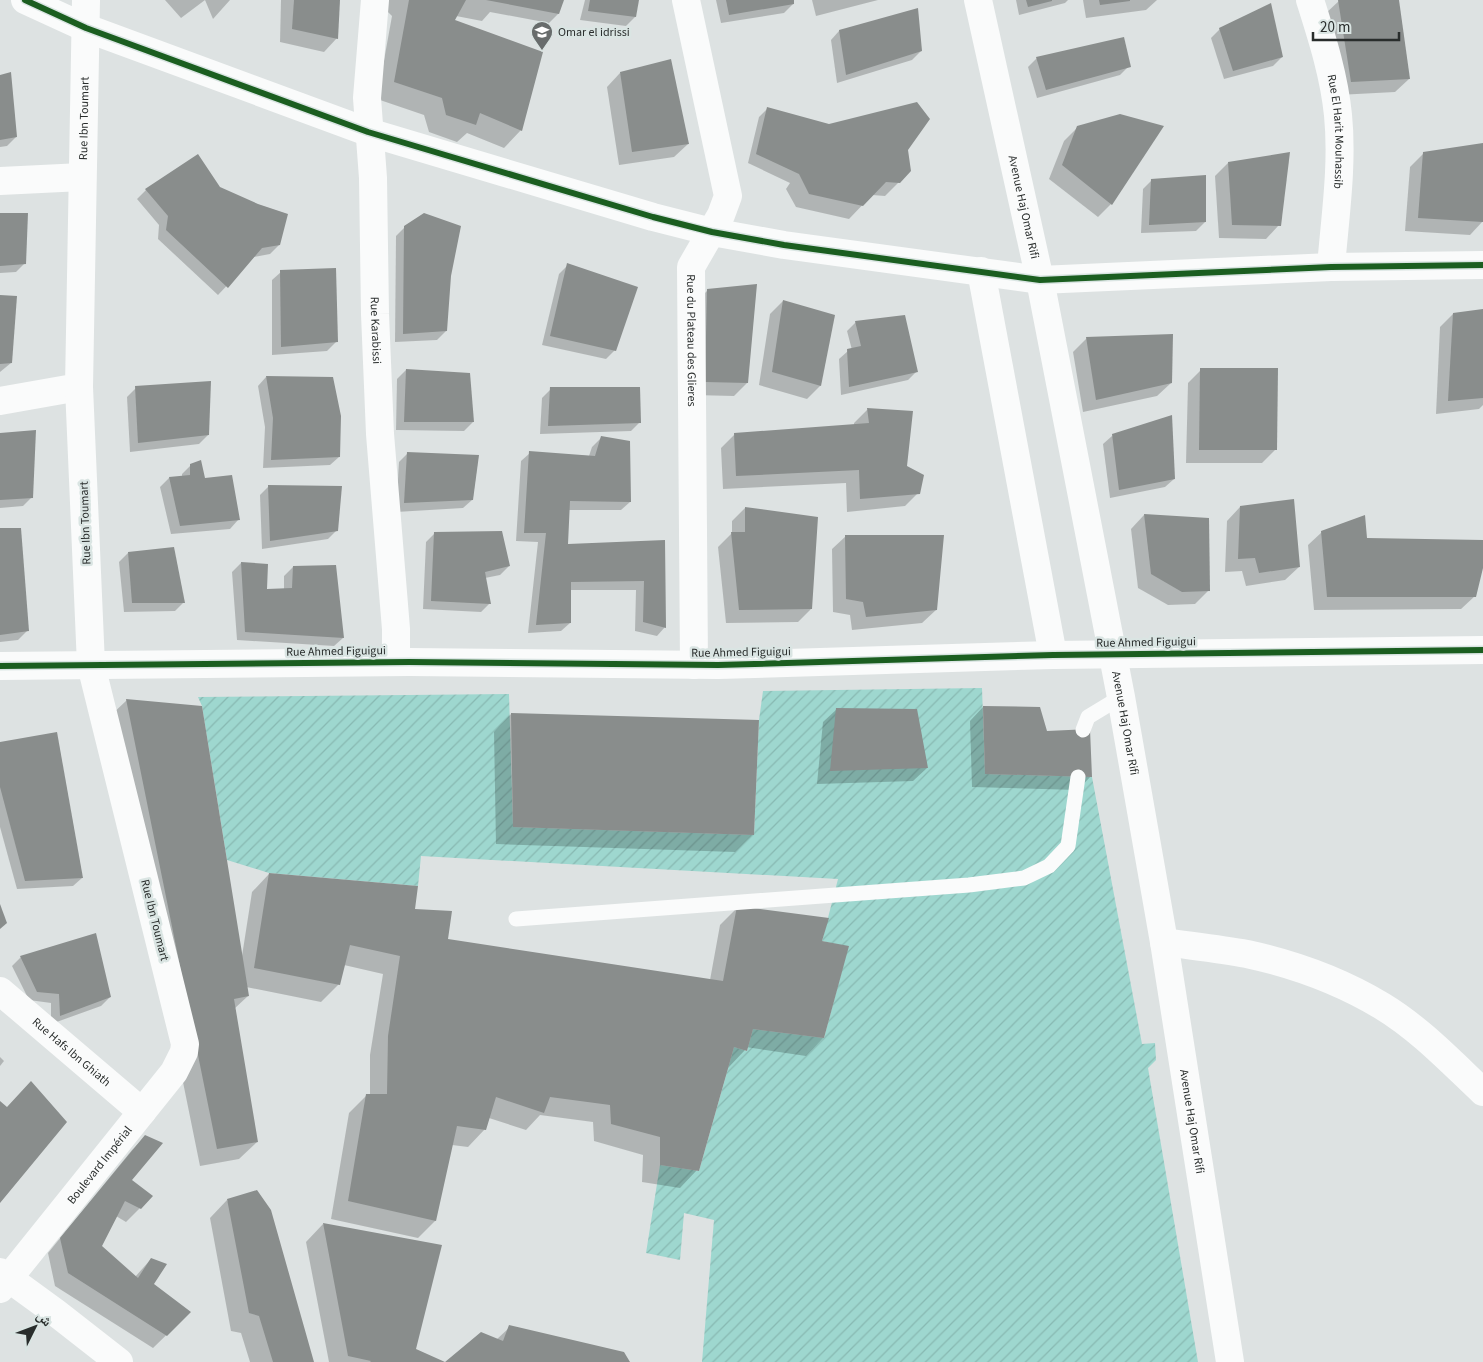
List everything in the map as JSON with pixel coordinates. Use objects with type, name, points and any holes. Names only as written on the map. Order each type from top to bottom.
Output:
[{"type":"street","points":[[25,0],[86,28],[368,132],[653,217],[712,232],[784,245],[1040,280],[1331,267],[1483,265]]},
{"type":"street","name":"Rue Ibn Toumart","points":[[86,0],[79,387],[90,665],[184,1034]]},
{"type":"street","name":"Rue Karabissi","points":[[375,0],[367,98],[368,132],[373,178],[375,314],[380,434],[396,629],[396,662]]},
{"type":"street","name":"Rue du Plateau des Glieres","points":[[686,0],[728,196],[721,215],[712,232],[700,248],[691,267],[694,665]]},
{"type":"street","name":"Avenue Haj Omar Rifi","points":[[978,0],[1040,280],[1121,697],[1164,942],[1230,1362]]},
{"type":"street","name":"Rue El Harit Mouhassib","points":[[1310,0],[1333,82],[1338,116],[1338,167],[1331,267]]},
{"type":"street","points":[[0,182],[82,177]]},
{"type":"street","points":[[981,271],[1053,655]]},
{"type":"street","points":[[0,401],[79,387]]},
{"type":"street","name":"Rue Ahmed Figuigui","points":[[0,666],[396,662],[694,665],[1053,655],[1483,650]]},
{"type":"street","points":[[1164,942],[1248,954],[1299,969],[1337,984],[1382,1006],[1427,1040],[1483,1092]]},
{"type":"street","name":"Rue Hafs Ibn Ghiath","points":[[0,991],[142,1112]]},
{"type":"street","name":"Boulevard Impérial","points":[[3,1280],[174,1072],[184,1052],[184,1034]]},
{"type":"street","points":[[3,1280],[55,1312],[119,1362]]},
{"type":"lane","points":[[1083,730],[1088,717],[1121,697]]},
{"type":"lane","points":[[516,919],[968,885],[1024,878],[1049,866],[1068,846],[1078,777]]},
{"type":"green space","points":[[982,688],[985,774],[1092,777],[1142,1044],[1155,1043],[1156,1060],[1148,1068],[1198,1362],[702,1362],[714,1220],[684,1213],[680,1260],[646,1253],[660,1165],[699,1171],[734,1047],[747,1051],[753,1029],[824,1038],[848,947],[822,941],[838,879],[421,856],[418,886],[269,873],[227,860],[202,706],[198,697],[509,694],[513,827],[754,835],[759,720],[763,691]]},
{"type":"building","points":[[294,0],[340,0],[338,39],[292,29]]},
{"type":"building","points":[[409,0],[466,0],[455,20],[543,52],[522,131],[480,113],[476,125],[446,115],[442,98],[394,82]]},
{"type":"building","points":[[486,0],[564,0],[559,14]]},
{"type":"building","points":[[590,0],[639,0],[636,17],[588,11]]},
{"type":"building","points":[[726,0],[794,0],[794,4],[729,15]]},
{"type":"building","points":[[1026,0],[1052,0],[1052,1],[1028,7]]},
{"type":"building","points":[[1099,0],[1130,0],[1130,1],[1100,5]]},
{"type":"building","points":[[1338,0],[1399,0],[1410,79],[1351,82]]},
{"type":"building","points":[[1271,3],[1283,57],[1233,71],[1219,28]]},
{"type":"building","points":[[918,8],[922,51],[846,75],[839,30]]},
{"type":"building","points":[[1124,37],[1131,67],[1046,90],[1036,57]]},
{"type":"building","points":[[671,59],[689,144],[632,152],[620,72]]},
{"type":"building","points":[[11,72],[17,137],[0,140],[0,75]]},
{"type":"building","points":[[917,102],[930,119],[908,150],[911,171],[900,183],[886,182],[863,206],[809,194],[799,174],[756,154],[767,107],[829,124]]},
{"type":"building","points":[[1120,114],[1164,126],[1112,205],[1062,165],[1077,126]]},
{"type":"building","points":[[1483,143],[1483,222],[1418,218],[1423,152]]},
{"type":"building","points":[[1290,152],[1281,226],[1232,225],[1228,162]]},
{"type":"building","points":[[198,154],[220,187],[258,204],[288,214],[280,245],[262,248],[228,288],[166,230],[168,216],[145,189]]},
{"type":"building","points":[[1206,175],[1206,222],[1149,225],[1151,179]]},
{"type":"building","points":[[0,213],[28,213],[26,264],[0,266]]},
{"type":"building","points":[[424,213],[461,226],[451,276],[447,331],[403,334],[404,226]]},
{"type":"building","points":[[567,263],[638,287],[616,351],[550,336]]},
{"type":"building","points":[[336,268],[338,342],[281,347],[280,270]]},
{"type":"building","points":[[757,284],[748,383],[705,382],[707,289]]},
{"type":"building","points":[[0,295],[17,296],[12,363],[0,364]]},
{"type":"building","points":[[783,300],[835,315],[821,386],[772,372]]},
{"type":"building","points":[[1483,309],[1483,398],[1448,401],[1453,313]]},
{"type":"building","points":[[905,315],[918,372],[849,387],[847,349],[861,346],[855,321]]},
{"type":"building","points":[[1173,334],[1172,383],[1096,400],[1086,337]]},
{"type":"building","points":[[1200,368],[1278,368],[1277,450],[1199,450]]},
{"type":"building","points":[[406,369],[470,373],[474,422],[404,422]]},
{"type":"building","points":[[266,376],[333,377],[341,416],[340,457],[271,460],[273,418]]},
{"type":"building","points":[[211,381],[209,435],[138,443],[135,386]]},
{"type":"building","points":[[550,387],[640,387],[641,423],[548,426]]},
{"type":"building","points":[[867,408],[913,411],[907,466],[924,475],[920,494],[860,499],[859,470],[736,476],[734,433],[869,423]]},
{"type":"building","points":[[1172,415],[1175,479],[1119,490],[1112,434]]},
{"type":"building","points":[[36,430],[33,498],[0,500],[0,433]]},
{"type":"building","points":[[601,436],[630,441],[631,502],[570,501],[568,544],[665,540],[666,628],[643,622],[644,581],[571,582],[571,623],[536,625],[546,533],[524,533],[529,451],[595,456]]},
{"type":"building","points":[[407,452],[479,455],[473,500],[404,503]]},
{"type":"building","points":[[201,460],[205,478],[232,475],[240,520],[180,526],[169,477],[190,475],[190,464]]},
{"type":"building","points":[[268,485],[342,486],[338,531],[270,541]]},
{"type":"building","points":[[1294,499],[1300,567],[1259,573],[1255,558],[1238,559],[1240,506]]},
{"type":"building","points":[[745,507],[818,517],[812,609],[739,610],[731,532],[745,532]]},
{"type":"building","points":[[1144,514],[1209,518],[1210,591],[1182,592],[1151,574]]},
{"type":"building","points":[[1365,515],[1367,538],[1483,540],[1483,568],[1476,597],[1327,597],[1321,531]]},
{"type":"building","points":[[0,528],[21,528],[29,631],[0,635]]},
{"type":"building","points":[[502,531],[510,566],[485,572],[491,604],[431,601],[434,532]]},
{"type":"building","points":[[845,535],[944,535],[937,610],[866,617],[863,602],[846,599]]},
{"type":"building","points":[[174,547],[185,603],[132,603],[128,552]]},
{"type":"building","points":[[241,562],[268,564],[267,589],[292,588],[293,566],[336,565],[344,638],[245,632]]},
{"type":"building","points":[[126,699],[202,706],[249,996],[234,999],[258,1142],[217,1149]]},
{"type":"building","points":[[983,706],[1040,707],[1047,731],[1090,729],[1092,777],[985,774]]},
{"type":"building","points":[[836,708],[917,709],[928,768],[830,771]]},
{"type":"building","points":[[511,713],[759,720],[754,835],[513,827]]},
{"type":"building","points":[[57,732],[83,878],[25,881],[0,787],[0,742]]},
{"type":"building","points":[[269,873],[418,886],[415,909],[452,911],[448,939],[723,981],[737,906],[829,918],[822,941],[849,946],[824,1038],[753,1029],[747,1051],[734,1047],[699,1171],[660,1165],[660,1137],[611,1124],[610,1105],[550,1097],[544,1113],[496,1097],[486,1130],[457,1126],[436,1221],[348,1201],[366,1094],[387,1094],[388,1036],[400,956],[350,945],[340,985],[254,968]]},
{"type":"building","points":[[0,904],[7,923],[0,929]]},
{"type":"building","points":[[96,933],[111,997],[60,1016],[59,994],[37,992],[20,956]]},
{"type":"building","points":[[31,1081],[67,1122],[0,1203],[0,1101],[7,1107]]},
{"type":"building","points":[[145,1135],[163,1143],[132,1180],[153,1196],[141,1209],[125,1201],[102,1246],[138,1278],[151,1258],[167,1264],[154,1284],[191,1312],[167,1336],[68,1273],[60,1238]]},
{"type":"building","points":[[257,1190],[271,1210],[314,1362],[273,1362],[259,1316],[249,1313],[227,1199]]},
{"type":"building","points":[[323,1223],[442,1245],[416,1349],[445,1362],[370,1362],[348,1356]]},
{"type":"building","points":[[509,1325],[624,1352],[630,1362],[445,1362],[481,1332],[503,1341]]},
{"type":"cycle path","points":[[25,0],[86,28],[368,132],[653,217],[712,232],[784,245],[1040,280],[1331,267],[1483,265]]},
{"type":"cycle path","points":[[0,666],[409,662],[718,665],[1053,655],[1483,650]]},
{"type":"place","name":"Omar el idrissi","points":[[542,51]]}]
